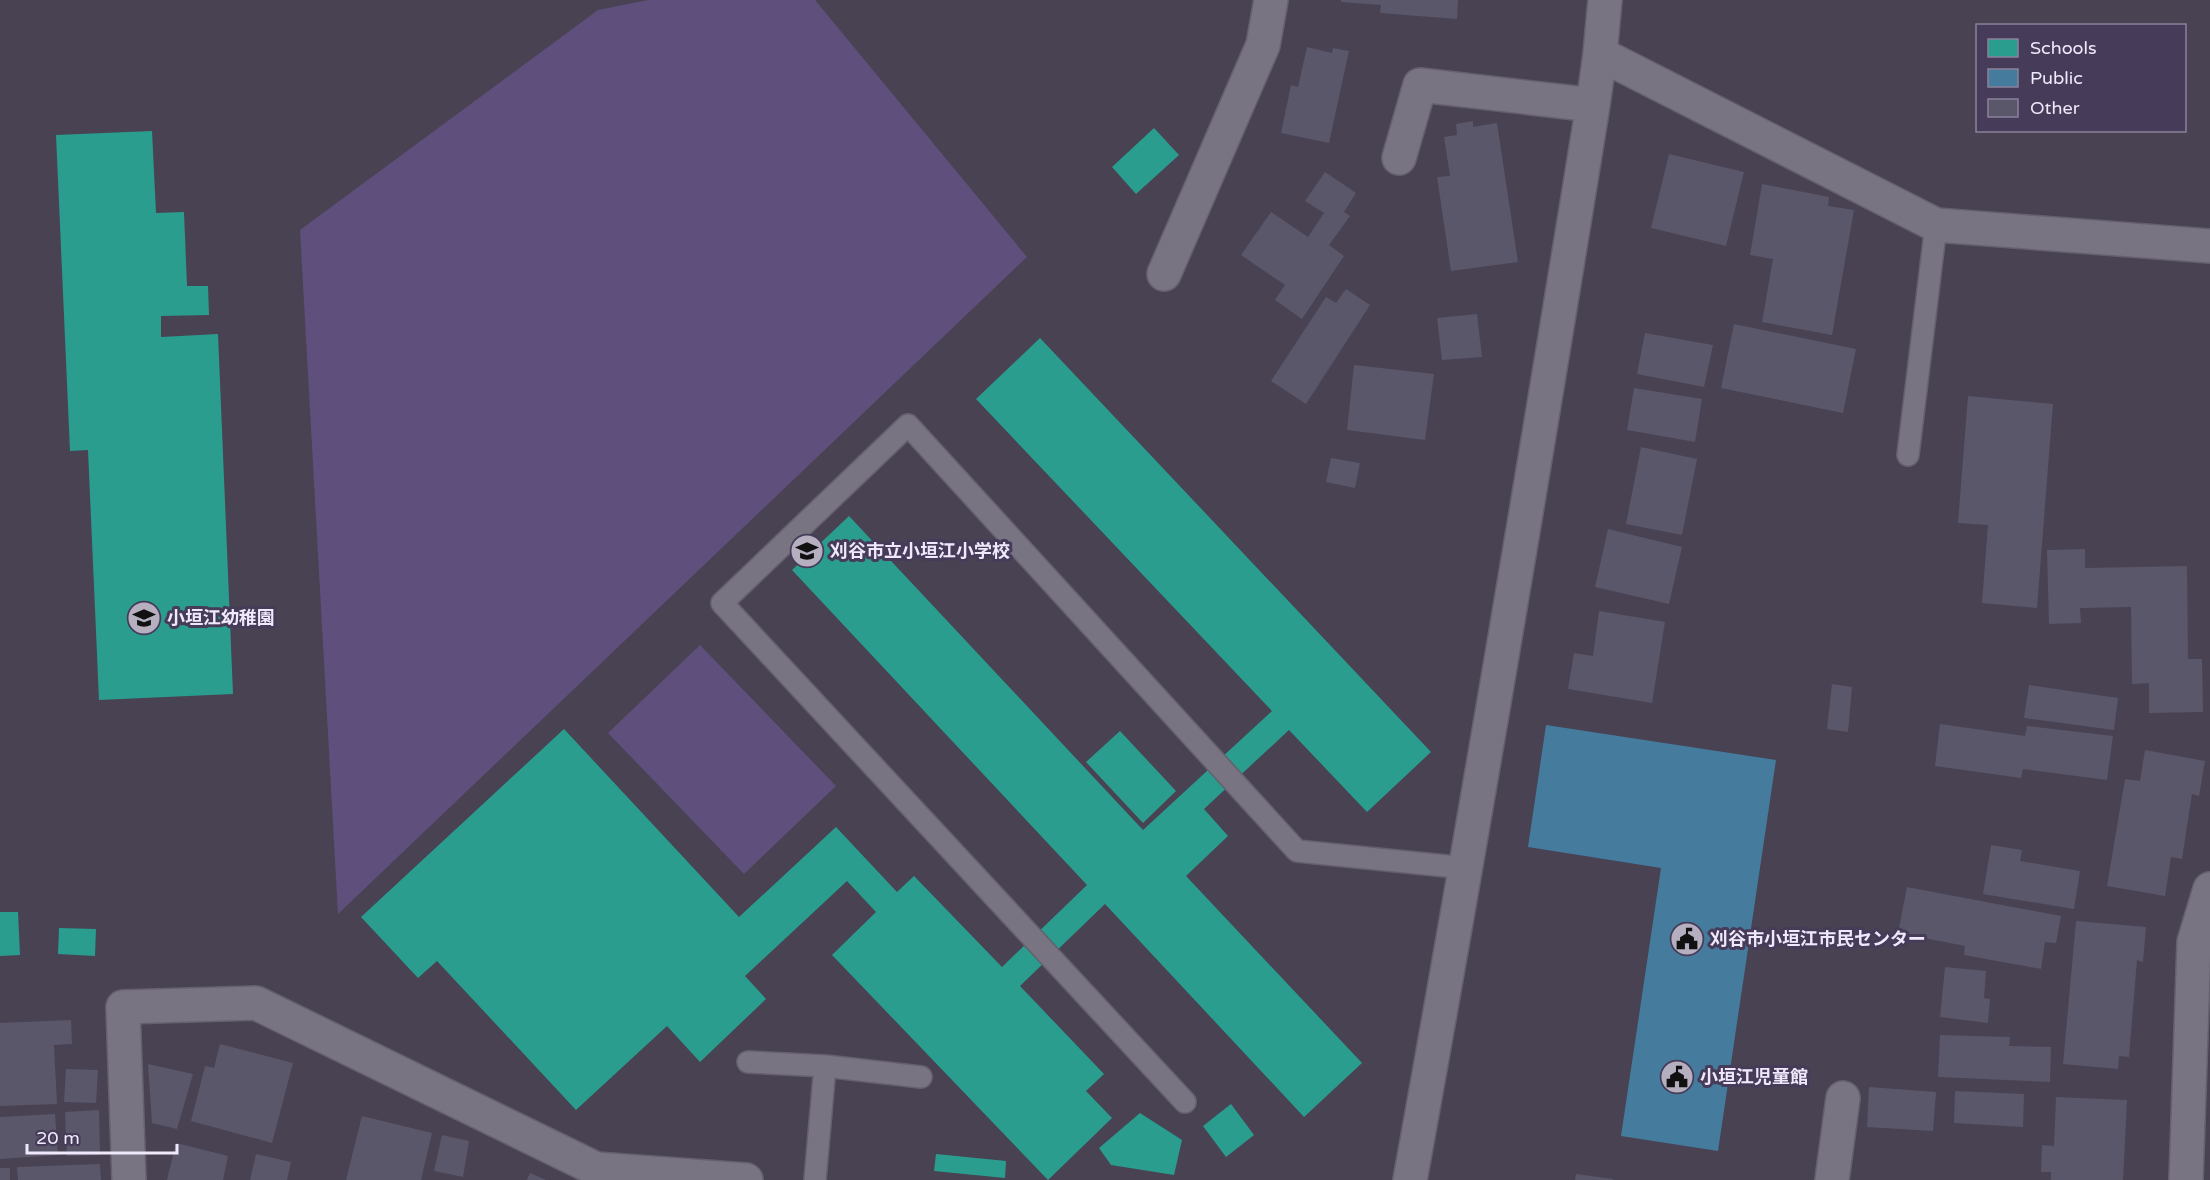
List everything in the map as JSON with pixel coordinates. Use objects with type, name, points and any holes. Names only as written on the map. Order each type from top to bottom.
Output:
[{"type":"street","points":[[1164,274],[1263,45],[1271,0]]},
{"type":"street","points":[[1410,1180],[1466,868],[1593,105],[1605,0]]},
{"type":"street","points":[[1600,54],[1936,225],[2210,246]]},
{"type":"street","points":[[1400,158],[1420,85],[1593,105]]},
{"type":"street","points":[[2186,1180],[2194,942],[2210,889]]},
{"type":"street","points":[[129,1180],[123,1007],[256,1003],[596,1169],[746,1180]]},
{"type":"street","points":[[1832,1180],[1843,1098]]},
{"type":"lane","points":[[1908,455],[1936,225]]},
{"type":"lane","points":[[1185,1102],[722,603],[908,425],[1297,851],[1466,868]]},
{"type":"lane","points":[[748,1062],[825,1066],[921,1077]]},
{"type":"lane","points":[[815,1180],[825,1066]]},
{"type":"shaded area","points":[[648,0],[815,0],[1027,257],[338,914],[300,230],[598,10]]},
{"type":"shaded area","points":[[700,645],[836,786],[744,874],[608,733]]},
{"type":"building: Schools","points":[[1154,128],[1179,155],[1136,194],[1112,167]]},
{"type":"building: Schools","points":[[152,131],[156,213],[184,212],[187,286],[208,286],[209,315],[161,316],[161,337],[218,334],[233,694],[99,700],[88,450],[70,451],[56,135]]},
{"type":"building: Schools","points":[[1040,338],[1431,752],[1367,812],[1289,730],[1204,809],[1228,836],[1186,876],[1362,1063],[1304,1117],[1105,904],[1020,986],[1104,1074],[1086,1091],[1112,1118],[1048,1180],[832,955],[876,912],[847,881],[745,976],[766,999],[700,1062],[667,1026],[576,1110],[437,961],[418,978],[361,917],[564,729],[739,917],[836,827],[897,892],[914,876],[1002,967],[1087,885],[792,570],[849,516],[1143,830],[1272,711],[976,399]]},
{"type":"building: Schools","points":[[1120,731],[1176,791],[1143,823],[1086,762]]},
{"type":"building: Schools","points":[[0,912],[18,912],[20,955],[0,956]]},
{"type":"building: Schools","points":[[59,928],[96,929],[95,956],[58,954]]},
{"type":"building: Schools","points":[[1231,1104],[1254,1135],[1226,1157],[1203,1126]]},
{"type":"building: Schools","points":[[1140,1113],[1182,1140],[1174,1175],[1111,1165],[1099,1148]]},
{"type":"building: Schools","points":[[936,1154],[1006,1161],[1005,1178],[934,1171]]},
{"type":"building: Public","points":[[1546,725],[1776,760],[1718,1151],[1621,1136],[1661,868],[1528,847]]},
{"type":"building: Other","points":[[1341,0],[1458,0],[1457,19],[1380,13],[1381,5],[1341,2]]},
{"type":"building: Other","points":[[1307,47],[1332,53],[1333,48],[1349,51],[1329,143],[1281,133],[1291,85],[1298,87]]},
{"type":"building: Other","points":[[1473,121],[1473,127],[1497,123],[1518,262],[1451,271],[1437,177],[1450,176],[1444,137],[1457,135],[1456,124]]},
{"type":"building: Other","points":[[1669,154],[1744,172],[1726,246],[1651,228]]},
{"type":"building: Other","points":[[1325,172],[1356,193],[1344,212],[1350,216],[1329,245],[1344,256],[1302,319],[1275,300],[1285,285],[1241,255],[1271,212],[1308,237],[1324,213],[1305,201]]},
{"type":"building: Other","points":[[1762,184],[1829,197],[1828,206],[1854,210],[1832,335],[1762,322],[1773,259],[1750,255]]},
{"type":"building: Other","points":[[1346,289],[1370,305],[1306,404],[1271,381],[1326,297],[1336,303]]},
{"type":"building: Other","points":[[1477,314],[1482,357],[1442,360],[1437,318]]},
{"type":"building: Other","points":[[1734,324],[1856,349],[1843,413],[1721,388]]},
{"type":"building: Other","points":[[1645,333],[1713,345],[1704,387],[1637,374]]},
{"type":"building: Other","points":[[1354,365],[1434,374],[1425,440],[1347,430]]},
{"type":"building: Other","points":[[1634,388],[1702,399],[1695,442],[1627,430]]},
{"type":"building: Other","points":[[1968,396],[2053,404],[2037,608],[1982,603],[1988,525],[1958,523]]},
{"type":"building: Other","points":[[1641,447],[1697,459],[1682,535],[1626,524]]},
{"type":"building: Other","points":[[1331,458],[1360,463],[1355,488],[1326,482]]},
{"type":"building: Other","points":[[1608,529],[1682,547],[1669,604],[1595,587]]},
{"type":"building: Other","points":[[2085,549],[2085,568],[2187,566],[2188,659],[2202,659],[2203,712],[2149,713],[2149,683],[2132,684],[2131,607],[2080,608],[2081,623],[2049,624],[2047,550]]},
{"type":"building: Other","points":[[1599,611],[1665,622],[1652,703],[1568,689],[1574,653],[1593,656]]},
{"type":"building: Other","points":[[1832,684],[1852,687],[1848,732],[1827,729]]},
{"type":"building: Other","points":[[2029,685],[2118,698],[2114,730],[2024,718]]},
{"type":"building: Other","points":[[1940,724],[2025,736],[2027,726],[2113,736],[2107,780],[2023,769],[2021,778],[1935,766]]},
{"type":"building: Other","points":[[2145,750],[2205,761],[2199,796],[2192,794],[2182,859],[2171,857],[2165,896],[2107,886],[2125,779],[2140,781]]},
{"type":"building: Other","points":[[1991,845],[2022,850],[2020,861],[2080,871],[2074,909],[1983,894]]},
{"type":"building: Other","points":[[1907,887],[2061,916],[2056,943],[2045,942],[2041,969],[1964,955],[1965,946],[1898,933]]},
{"type":"building: Other","points":[[2076,921],[2146,927],[2143,962],[2137,960],[2129,1057],[2119,1056],[2118,1069],[2063,1064]]},
{"type":"building: Other","points":[[1945,967],[1986,971],[1984,998],[1990,999],[1988,1023],[1940,1017]]},
{"type":"building: Other","points":[[71,1020],[72,1044],[54,1045],[57,1104],[0,1106],[0,1023]]},
{"type":"building: Other","points":[[1940,1035],[2010,1037],[2009,1046],[2051,1047],[2050,1082],[1938,1077]]},
{"type":"building: Other","points":[[220,1044],[293,1063],[272,1143],[191,1121],[205,1066],[214,1068]]},
{"type":"building: Other","points":[[148,1064],[193,1074],[177,1129],[152,1123]]},
{"type":"building: Other","points":[[66,1069],[98,1070],[96,1103],[64,1102]]},
{"type":"building: Other","points":[[1869,1087],[1936,1092],[1933,1131],[1867,1127]]},
{"type":"building: Other","points":[[1955,1091],[2024,1094],[2023,1127],[1954,1123]]},
{"type":"building: Other","points":[[2056,1097],[2127,1100],[2123,1180],[2051,1180],[2051,1172],[2041,1172],[2042,1145],[2054,1146]]},
{"type":"building: Other","points":[[99,1110],[100,1155],[67,1156],[65,1112]]},
{"type":"building: Other","points":[[55,1114],[58,1155],[0,1159],[0,1117]]},
{"type":"building: Other","points":[[362,1116],[432,1133],[421,1180],[346,1180]]},
{"type":"building: Other","points":[[442,1135],[469,1141],[463,1177],[434,1171]]},
{"type":"building: Other","points":[[176,1143],[228,1156],[223,1180],[167,1180]]},
{"type":"building: Other","points":[[256,1154],[291,1162],[287,1180],[250,1180]]},
{"type":"building: Other","points":[[100,1164],[101,1180],[18,1180],[17,1167]]},
{"type":"building: Other","points":[[0,1168],[10,1168],[10,1180],[0,1180]]},
{"type":"building: Other","points":[[530,1173],[546,1180],[527,1180]]},
{"type":"building: Other","points":[[1576,1174],[1613,1179],[1613,1180],[1575,1180]]},
{"type":"place","name":"刈谷市立小垣江小学校","points":[[807,551]]},
{"type":"place","name":"小垣江幼稚園","points":[[144,618]]},
{"type":"place","name":"刈谷市小垣江市民センター","points":[[1687,939]]},
{"type":"place","name":"小垣江児童館","points":[[1677,1077]]}]
